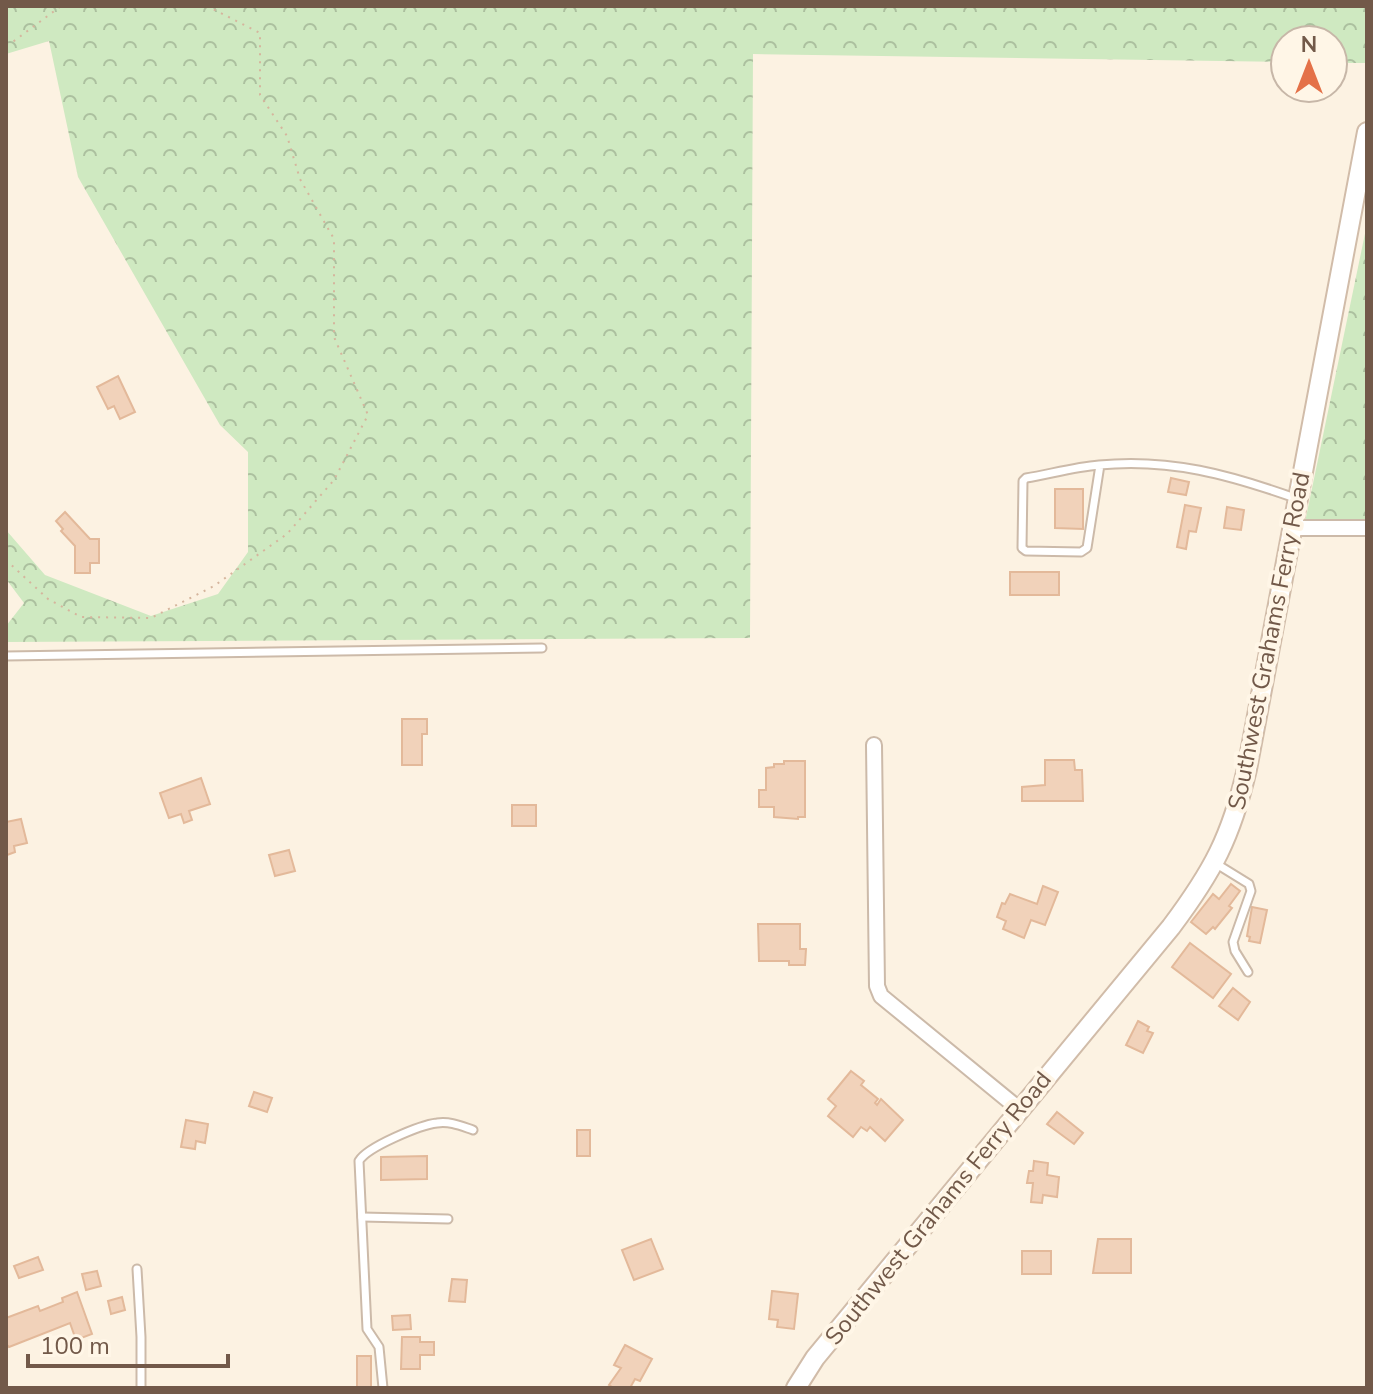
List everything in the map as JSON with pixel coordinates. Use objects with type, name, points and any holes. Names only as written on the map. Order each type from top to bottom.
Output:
[{"type":"main road","name":"Southwest Grahams Ferry Road","points":[[796,1388],[815,1358],[1171,927],[1215,863],[1234,818],[1247,769],[1367,132]]},
{"type":"street","points":[[1292,528],[1367,528]]},
{"type":"street","points":[[874,745],[877,986],[881,996],[1019,1109]]},
{"type":"lane","points":[[1100,465],[1087,548],[1081,552],[1022,548],[1023,481],[1026,478],[1100,465],[1174,466],[1231,476],[1297,498]]},
{"type":"lane","points":[[6,656],[542,648]]},
{"type":"lane","points":[[1215,863],[1249,884],[1251,891],[1233,942],[1248,972]]},
{"type":"lane","points":[[383,1388],[379,1347],[367,1329],[358,1169],[363,1155],[380,1144],[436,1123],[451,1123],[473,1130]]},
{"type":"lane","points":[[362,1217],[448,1219]]},
{"type":"lane","points":[[137,1269],[141,1388]]},
{"type":"path","points":[[6,44],[61,6]]},
{"type":"path","points":[[6,560],[48,599],[81,617],[151,618],[214,586],[287,534],[334,480],[368,415],[334,337],[334,239],[300,179],[287,136],[260,95],[260,33],[207,6]]},
{"type":"green space","points":[[6,6],[1367,6],[1367,63],[1349,63],[1349,24],[1269,24],[1269,62],[753,54],[750,638],[6,642],[6,626],[24,603],[6,579],[6,530],[45,575],[151,616],[218,594],[248,552],[248,452],[220,425],[78,177],[49,41],[6,54]]},
{"type":"green space","points":[[1367,224],[1367,522],[1305,522]]},
{"type":"building","points":[[118,376],[135,412],[120,419],[114,406],[108,409],[97,387]]},
{"type":"building","points":[[1171,478],[1189,482],[1186,495],[1168,492]]},
{"type":"building","points":[[1055,489],[1083,489],[1083,529],[1055,528]]},
{"type":"building","points":[[1185,505],[1201,508],[1196,532],[1189,531],[1186,549],[1177,547]]},
{"type":"building","points":[[1227,507],[1244,510],[1241,530],[1224,528]]},
{"type":"building","points":[[65,512],[90,539],[99,539],[99,563],[90,563],[90,573],[75,573],[75,546],[56,521]]},
{"type":"building","points":[[1010,572],[1059,572],[1059,595],[1010,595]]},
{"type":"building","points":[[402,719],[427,719],[427,734],[422,734],[422,765],[402,765]]},
{"type":"building","points":[[1045,760],[1074,760],[1075,770],[1082,770],[1083,801],[1022,801],[1022,787],[1045,785]]},
{"type":"building","points":[[784,761],[805,761],[805,817],[774,817],[774,807],[759,807],[759,790],[766,790],[766,768],[784,764]]},
{"type":"building","points":[[201,778],[210,804],[189,811],[192,820],[184,823],[181,814],[169,818],[160,793]]},
{"type":"building","points":[[512,805],[536,805],[536,826],[512,826]]},
{"type":"building","points":[[21,819],[27,843],[14,846],[15,852],[7,855],[6,822]]},
{"type":"building","points":[[289,850],[295,871],[275,876],[269,855]]},
{"type":"building","points":[[1231,884],[1240,891],[1229,906],[1232,908],[1215,929],[1213,927],[1206,934],[1191,922],[1213,894],[1219,899]]},
{"type":"building","points":[[1043,886],[1058,892],[1045,925],[1031,920],[1024,938],[1003,929],[1006,921],[997,917],[1002,903],[1005,904],[1010,894],[1037,904]]},
{"type":"building","points":[[1252,907],[1267,910],[1260,943],[1249,941],[1250,937],[1247,936]]},
{"type":"building","points":[[758,924],[800,924],[800,949],[806,949],[805,965],[789,965],[789,961],[759,961]]},
{"type":"building","points":[[1190,943],[1231,974],[1213,998],[1172,967]]},
{"type":"building","points":[[1233,988],[1250,1002],[1238,1020],[1219,1006]]},
{"type":"building","points":[[1138,1021],[1153,1033],[1143,1053],[1126,1045]]},
{"type":"building","points":[[851,1071],[864,1081],[861,1085],[878,1099],[877,1105],[881,1099],[903,1120],[885,1141],[870,1127],[867,1131],[861,1127],[853,1137],[828,1116],[836,1106],[828,1099]]},
{"type":"building","points":[[254,1092],[272,1098],[267,1112],[249,1106]]},
{"type":"building","points":[[1057,1112],[1083,1133],[1074,1144],[1047,1124]]},
{"type":"building","points":[[186,1120],[208,1124],[205,1143],[196,1141],[195,1149],[181,1147]]},
{"type":"building","points":[[577,1130],[590,1130],[590,1156],[577,1156]]},
{"type":"building","points":[[427,1156],[427,1179],[381,1180],[381,1157]]},
{"type":"building","points":[[1034,1161],[1048,1163],[1047,1175],[1059,1177],[1057,1197],[1043,1195],[1042,1203],[1031,1202],[1033,1183],[1027,1183]]},
{"type":"building","points":[[651,1239],[663,1269],[634,1280],[622,1250]]},
{"type":"building","points":[[1098,1239],[1131,1239],[1131,1273],[1093,1273]]},
{"type":"building","points":[[1022,1251],[1051,1251],[1051,1274],[1022,1274]]},
{"type":"building","points":[[38,1257],[43,1270],[19,1278],[14,1266]]},
{"type":"building","points":[[97,1271],[101,1286],[86,1290],[82,1274]]},
{"type":"building","points":[[452,1279],[467,1280],[465,1302],[449,1301]]},
{"type":"building","points":[[772,1291],[798,1294],[794,1329],[777,1327],[778,1320],[769,1319]]},
{"type":"building","points":[[77,1292],[92,1334],[76,1340],[70,1323],[9,1347],[6,1344],[6,1318],[38,1306],[40,1311],[63,1302],[62,1298]]},
{"type":"building","points":[[122,1297],[125,1310],[111,1314],[108,1301]]},
{"type":"building","points":[[410,1315],[411,1329],[393,1330],[392,1316]]},
{"type":"building","points":[[402,1337],[420,1337],[420,1342],[434,1342],[434,1355],[420,1355],[420,1369],[401,1369]]},
{"type":"building","points":[[625,1345],[652,1359],[640,1381],[635,1379],[630,1388],[614,1388],[609,1385],[621,1368],[614,1365]]},
{"type":"building","points":[[357,1356],[371,1356],[371,1388],[357,1388]]}]
